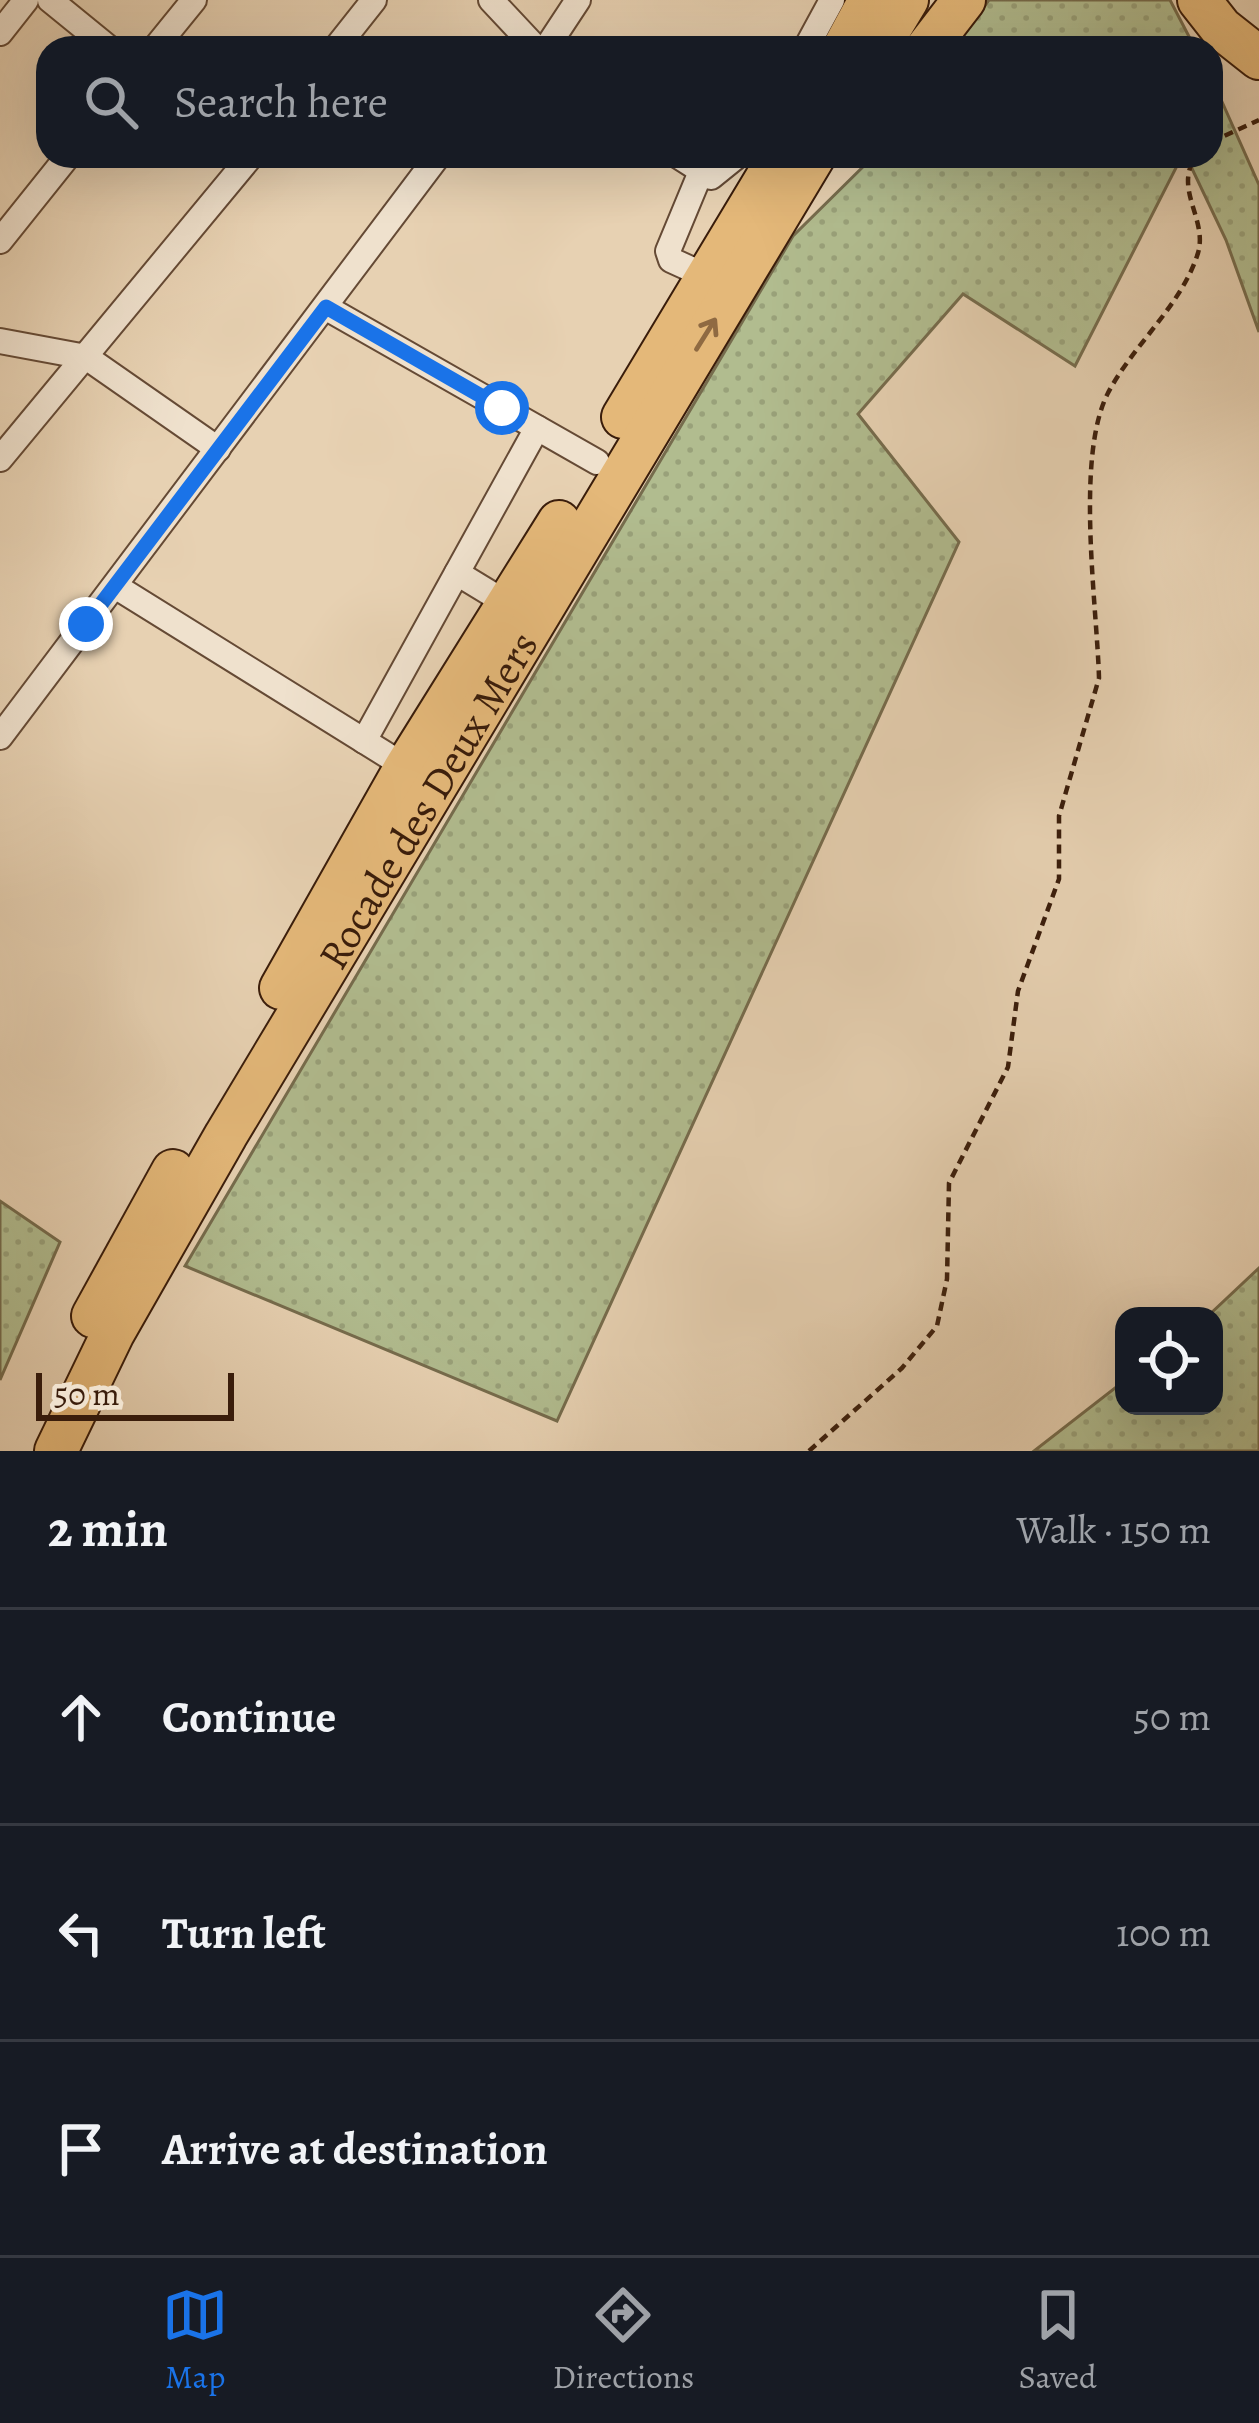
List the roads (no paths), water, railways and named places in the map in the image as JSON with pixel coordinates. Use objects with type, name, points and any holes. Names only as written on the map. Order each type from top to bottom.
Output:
[{"type":"highway","points":[[850,36],[870,0]]},
{"type":"highway","points":[[885,36],[907,0]]},
{"type":"highway","points":[[936,36],[964,0]]},
{"type":"highway","points":[[1199,0],[1221,28],[1259,58]]},
{"type":"highway","points":[[1239,0],[1259,43]]},
{"type":"highway","name":"Rocade des Deux Mers","points":[[26,1451],[123,1255],[406,767],[597,462],[704,275],[772,168]]},
{"type":"highway","name":"Rocade des Deux Mers","points":[[56,1451],[113,1334],[226,1135],[807,168]]},
{"type":"highway","points":[[777,218],[833,168]]},
{"type":"street","points":[[0,33],[26,0]]},
{"type":"street","points":[[50,0],[95,36]]},
{"type":"street","points":[[165,36],[194,0]]},
{"type":"street","points":[[346,36],[374,0]]},
{"type":"street","points":[[491,0],[525,36]]},
{"type":"street","points":[[556,36],[578,0]]},
{"type":"street","points":[[812,36],[832,0]]},
{"type":"street","points":[[0,241],[58,168]]},
{"type":"street","points":[[0,459],[240,168]]},
{"type":"street","points":[[0,737],[429,168]]},
{"type":"street","points":[[693,168],[700,174],[720,174],[726,168]]},
{"type":"street","points":[[700,174],[668,251],[671,260],[704,275]]},
{"type":"street","points":[[326,307],[597,462]]},
{"type":"street","points":[[0,341],[86,357],[218,449]]},
{"type":"street","points":[[364,741],[537,428]]},
{"type":"street","points":[[457,573],[508,604]]},
{"type":"street","points":[[115,586],[406,767]]}]
